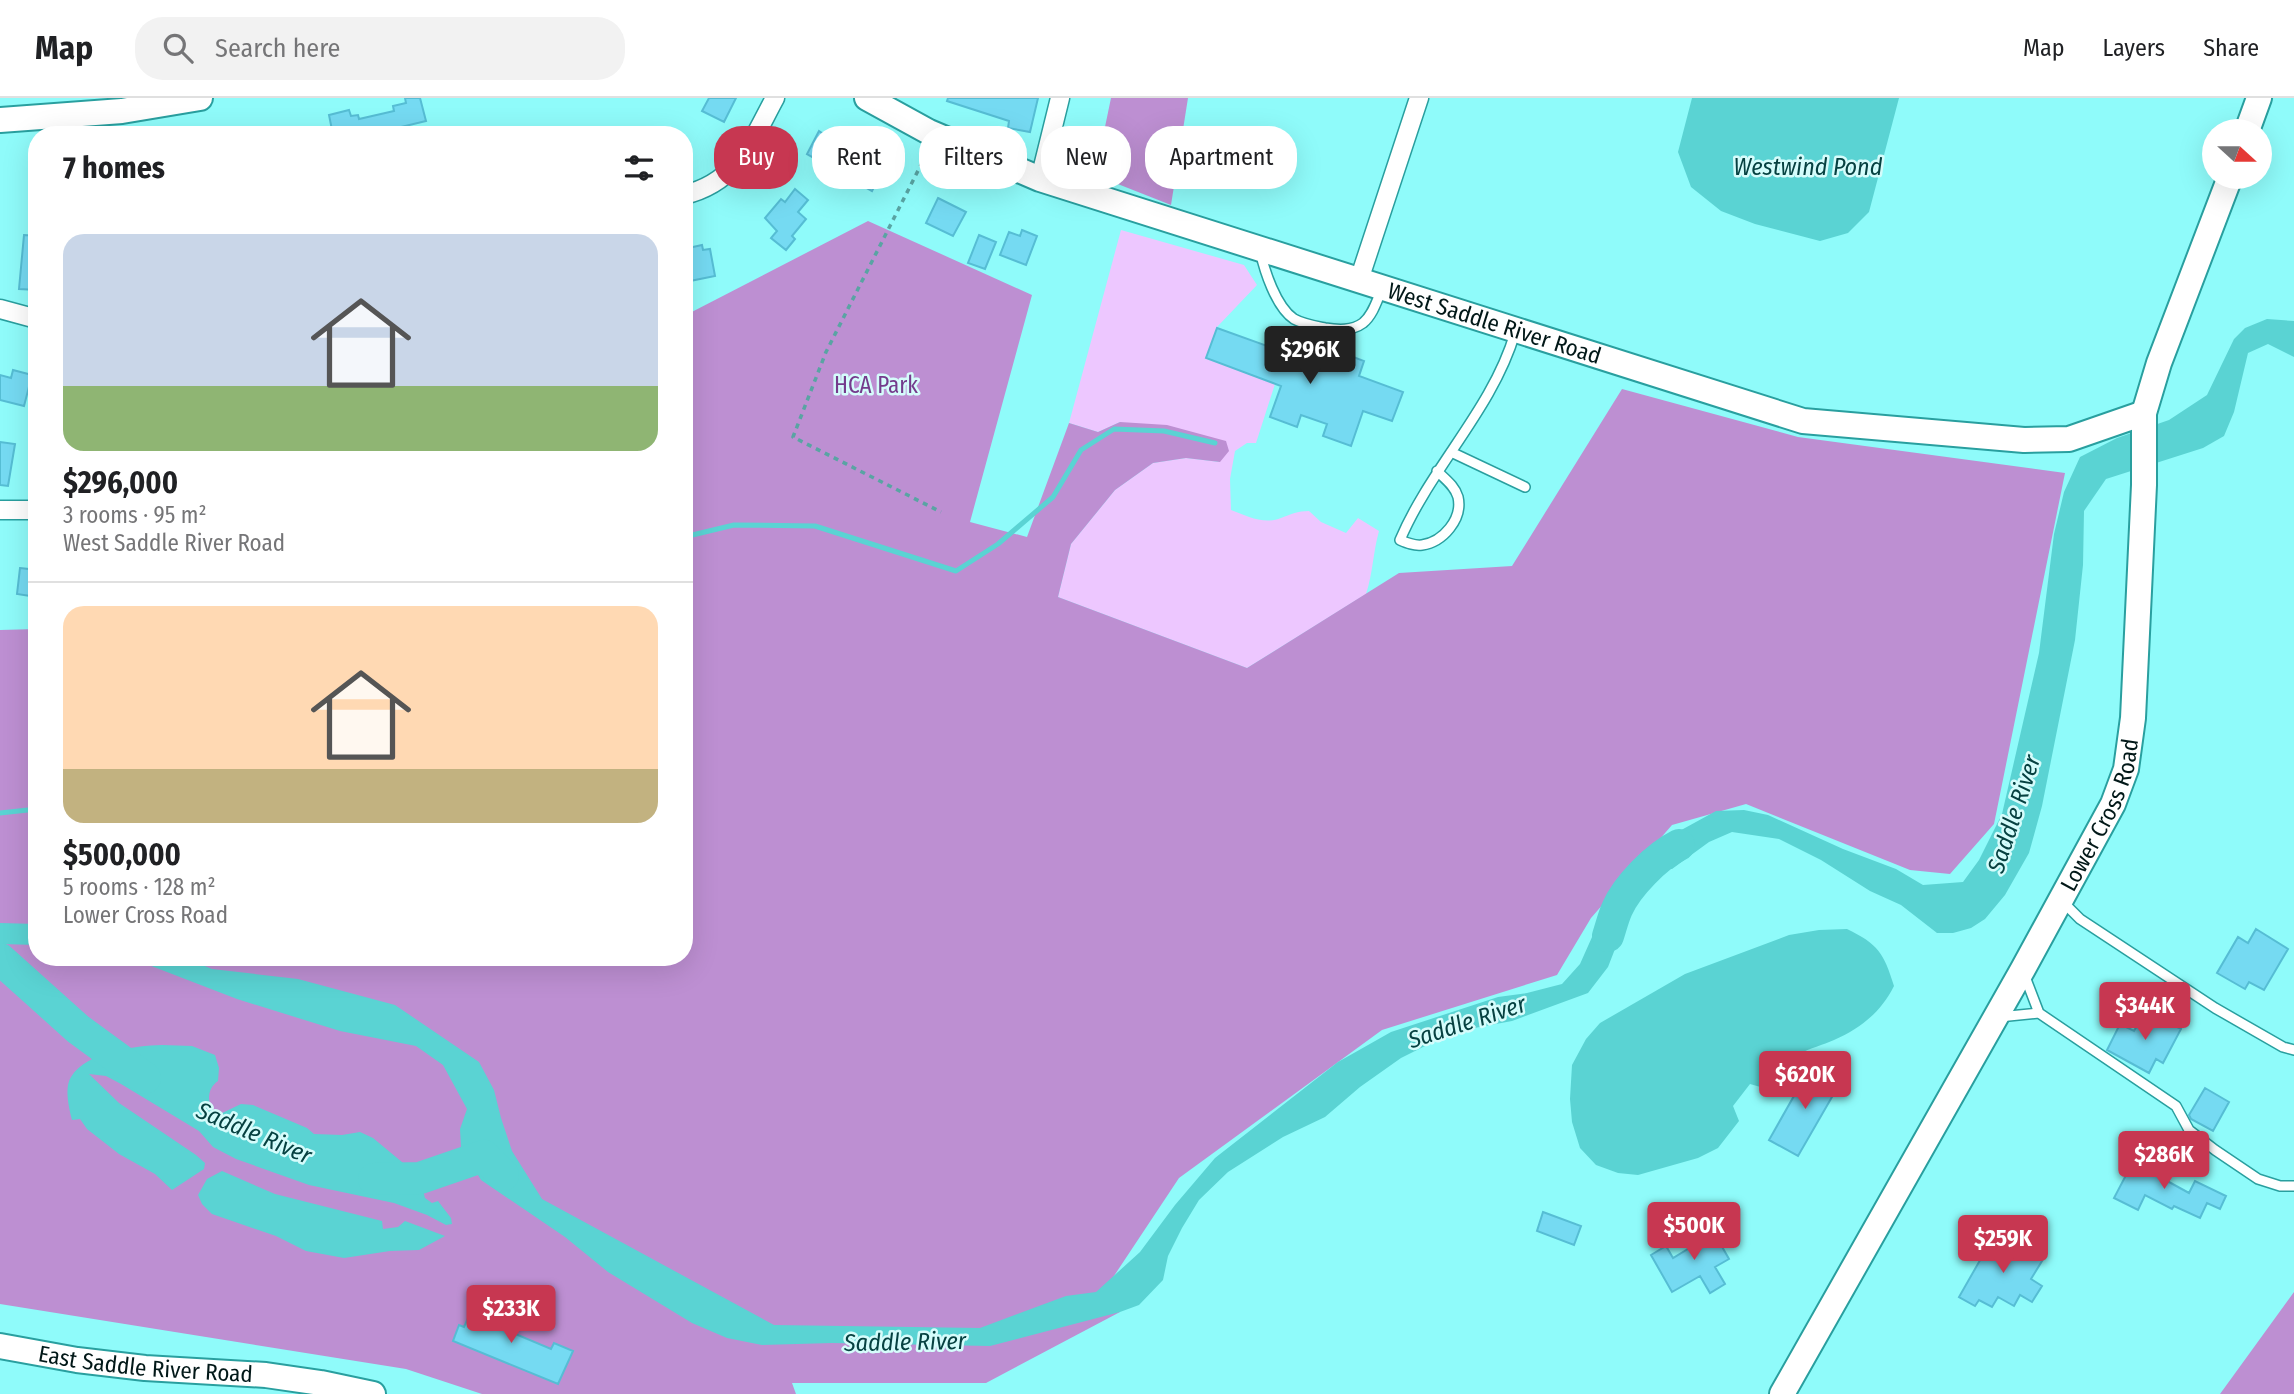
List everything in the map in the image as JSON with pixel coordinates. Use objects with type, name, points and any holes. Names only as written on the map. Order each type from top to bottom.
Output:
[{"type":"street","points":[[0,120],[122,111],[200,98]]},
{"type":"street","points":[[693,192],[716,183],[732,170],[744,155],[775,98]]},
{"type":"street","name":"West Saddle River Road","points":[[867,98],[919,126]]},
{"type":"street","points":[[1040,179],[1060,98]]},
{"type":"street","points":[[1371,284],[1419,98]]},
{"type":"street","points":[[2251,119],[2259,98]]},
{"type":"street","name":"West Saddle River Road","points":[[1027,174],[1803,421],[2049,440],[2069,439],[2144,419]]},
{"type":"street","name":"Lower Cross Road","points":[[1782,1394],[2113,804],[2126,769],[2133,718],[2144,485],[2144,419],[2159,363],[2225,189]]},
{"type":"street","points":[[0,309],[28,317]]},
{"type":"street","points":[[0,510],[28,510]]},
{"type":"street","name":"East Saddle River Road","points":[[0,1346],[77,1360],[145,1368],[267,1375],[373,1394]]},
{"type":"lane","points":[[1260,249],[1265,276],[1280,300],[1292,318],[1307,324],[1343,331],[1362,323],[1371,312],[1371,284]]},
{"type":"lane","points":[[1437,471],[1450,483],[1458,497],[1458,513],[1452,528],[1427,544],[1419,545],[1400,540],[1414,509],[1437,471],[1493,386],[1515,331]]},
{"type":"lane","points":[[1451,452],[1525,486]]},
{"type":"lane","points":[[2060,899],[2080,919],[2215,1008],[2283,1047],[2294,1050]]},
{"type":"lane","points":[[2022,969],[2039,1013],[2176,1106],[2189,1130],[2215,1150],[2258,1179],[2280,1186],[2294,1186]]},
{"type":"lane","points":[[1995,1018],[2039,1013]]},
{"type":"path","points":[[919,169],[826,352],[793,437],[941,512]]},
{"type":"shaded area","points":[[1121,230],[1244,265],[1257,285],[1217,327],[1206,358],[1275,384],[1256,443],[1247,443],[1235,451],[1230,479],[1231,510],[1268,521],[1309,511],[1321,522],[1346,533],[1358,518],[1379,531],[1366,594],[1247,668],[1058,597],[1071,544],[1115,490],[1153,463],[1186,458],[1220,462],[1120,422],[1098,432],[1069,423]]},
{"type":"green space","points":[[1111,98],[1188,98],[1184,126],[1145,126],[1145,189],[1174,189],[1171,205],[1130,189],[1131,126],[1105,126]]},
{"type":"green space","name":"HCA Park","points":[[868,221],[1032,295],[970,522],[1027,537],[1069,423],[1098,432],[1120,422],[1167,425],[1226,441],[1229,451],[1220,462],[1186,458],[1153,463],[1115,490],[1071,544],[1058,597],[1247,668],[1399,573],[1512,566],[1622,389],[1798,437],[2065,473],[1994,824],[1950,874],[1910,870],[1746,804],[1672,825],[1591,918],[1557,975],[1382,1030],[1179,1178],[1100,1297],[1120,1312],[986,1383],[792,1383],[796,1394],[482,1394],[406,1369],[0,1304],[0,630],[28,629],[28,966],[693,966],[693,311]]},
{"type":"green space","points":[[2294,1292],[2294,1394],[2220,1394]]},
{"type":"water","name":"Westwind Pond","points":[[1692,98],[1899,98],[1869,212],[1848,233],[1820,241],[1755,224],[1721,211],[1691,187],[1678,152]]},
{"type":"water","points":[[2267,319],[2294,321],[2294,357],[2268,344],[2248,353],[2234,412],[2224,436],[2203,448],[2106,479],[2084,511],[2083,565],[2075,640],[2042,806],[2029,853],[2005,895],[1985,919],[1971,928],[1953,933],[1937,933],[1901,905],[1870,891],[1821,860],[1779,839],[1732,832],[1709,842],[1672,869],[1656,868],[1640,873],[1629,887],[1623,901],[1625,919],[1608,967],[1588,993],[1512,1021],[1453,1032],[1401,1058],[1360,1087],[1325,1117],[1283,1137],[1228,1172],[1199,1200],[1182,1228],[1168,1256],[1163,1280],[1139,1305],[1120,1312],[990,1346],[832,1343],[762,1345],[727,1338],[692,1323],[608,1272],[565,1237],[481,1180],[461,1147],[460,1129],[467,1109],[443,1065],[416,1046],[340,1031],[237,999],[151,966],[205,966],[298,979],[395,1005],[479,1062],[494,1090],[512,1151],[542,1199],[774,1325],[980,1328],[1066,1296],[1096,1292],[1140,1252],[1215,1158],[1338,1062],[1391,1032],[1498,997],[1562,984],[1580,964],[1617,881],[1643,851],[1716,811],[1744,810],[1768,815],[1843,849],[1896,869],[1923,885],[1963,882],[1979,860],[2002,814],[2039,653],[2054,534],[2064,492],[2080,457],[2117,438],[2169,420],[2207,395],[2234,339],[2245,328]]},
{"type":"water","points":[[0,923],[28,924],[28,945],[0,944]]},
{"type":"water","points":[[1847,929],[1873,945],[1883,957],[1894,986],[1889,995],[1861,1024],[1830,1042],[1803,1052],[1780,1070],[1764,1088],[1750,1084],[1733,1106],[1739,1121],[1718,1148],[1698,1158],[1638,1175],[1618,1173],[1596,1165],[1580,1148],[1572,1122],[1572,1065],[1586,1039],[1600,1023],[1685,974],[1789,935]]},
{"type":"water","points":[[162,1045],[192,1046],[215,1055],[219,1068],[218,1081],[211,1088],[209,1098],[211,1107],[218,1115],[241,1104],[253,1105],[307,1128],[314,1134],[342,1135],[360,1132],[373,1138],[408,1167],[421,1183],[425,1198],[432,1203],[438,1201],[451,1218],[452,1224],[446,1225],[394,1203],[309,1185],[236,1159],[213,1147],[199,1131],[121,1084],[106,1076],[89,1074],[119,1103],[205,1163],[204,1169],[172,1190],[155,1174],[119,1154],[87,1129],[80,1119],[72,1120],[68,1098],[71,1077],[88,1061],[112,1052]]},
{"type":"water","points":[[222,1171],[275,1194],[382,1221],[383,1229],[398,1227],[405,1221],[445,1236],[419,1250],[344,1258],[306,1251],[276,1236],[212,1214],[202,1204],[198,1195],[207,1179]]},
{"type":"building","points":[[405,98],[420,98],[426,121],[405,126],[331,126],[329,115],[349,110],[351,116],[358,115],[359,119],[394,111],[393,106],[406,103]]},
{"type":"building","points":[[709,98],[736,98],[724,122],[702,111]]},
{"type":"building","points":[[948,98],[1038,98],[1030,132],[1027,131],[1027,126],[1008,126],[1009,121],[947,101]]},
{"type":"building","points":[[812,144],[812,157],[807,154]]},
{"type":"building","points":[[795,189],[808,200],[798,212],[806,219],[792,236],[795,239],[786,250],[771,238],[777,231],[765,218],[781,199],[785,202]]},
{"type":"building","points":[[938,198],[966,212],[953,236],[926,223]]},
{"type":"building","points":[[1022,230],[1037,236],[1026,265],[1000,255],[1009,232],[1020,236]]},
{"type":"building","points":[[24,235],[28,235],[28,290],[19,289]]},
{"type":"building","points":[[979,235],[996,242],[985,269],[968,263]]},
{"type":"building","points":[[702,245],[703,250],[710,249],[715,276],[693,280],[693,247]]},
{"type":"building","points":[[1217,328],[1337,371],[1343,353],[1364,361],[1359,376],[1403,392],[1392,421],[1363,411],[1351,446],[1323,436],[1327,424],[1301,415],[1297,427],[1270,417],[1281,386],[1206,358]]},
{"type":"building","points":[[13,370],[28,374],[24,406],[0,400],[0,375],[11,378]]},
{"type":"building","points":[[0,442],[15,444],[8,486],[0,485]]},
{"type":"building","points":[[20,568],[28,569],[28,596],[17,594]]},
{"type":"building","points":[[2256,929],[2288,949],[2264,990],[2249,982],[2245,989],[2217,973],[2238,937],[2248,943]]},
{"type":"building","points":[[2146,1010],[2181,1029],[2163,1063],[2156,1059],[2149,1073],[2107,1050],[2120,1024],[2134,1031]]},
{"type":"building","points":[[1811,1066],[1840,1083],[1798,1156],[1769,1140]]},
{"type":"building","points":[[2205,1088],[2229,1102],[2213,1131],[2191,1119],[2189,1115]]},
{"type":"building","points":[[2136,1156],[2161,1169],[2158,1176],[2189,1193],[2195,1181],[2226,1196],[2220,1209],[2207,1203],[2200,1218],[2174,1206],[2172,1209],[2145,1195],[2138,1210],[2114,1198]]},
{"type":"building","points":[[1543,1212],[1581,1226],[1574,1245],[1537,1231]]},
{"type":"building","points":[[1709,1224],[1729,1259],[1715,1267],[1725,1284],[1710,1293],[1700,1276],[1672,1292],[1651,1255],[1666,1246],[1673,1258],[1696,1244],[1691,1235]]},
{"type":"building","points":[[1995,1234],[2042,1261],[2031,1279],[2042,1286],[2032,1302],[2020,1295],[2014,1306],[1998,1297],[1992,1307],[1979,1300],[1975,1306],[1959,1297]]},
{"type":"building","points":[[475,1302],[506,1315],[501,1328],[551,1349],[554,1343],[573,1351],[558,1384],[453,1341],[459,1325],[464,1327]]},
{"type":"waterway","points":[[693,535],[734,525],[815,526],[956,571],[998,544],[1053,497],[1081,450],[1114,429],[1164,431],[1215,443]]},
{"type":"waterway","points":[[0,813],[28,810]]},
{"type":"waterway","name":"Saddle River","points":[[1608,936],[1617,909],[1635,882],[1652,864],[1679,845]]},
{"type":"waterway","name":"Saddle River","points":[[0,959],[78,1029],[145,1078]]},
{"type":"waterway","name":"Saddle River","points":[[374,1179],[420,1178],[484,1156],[503,1175]]}]
